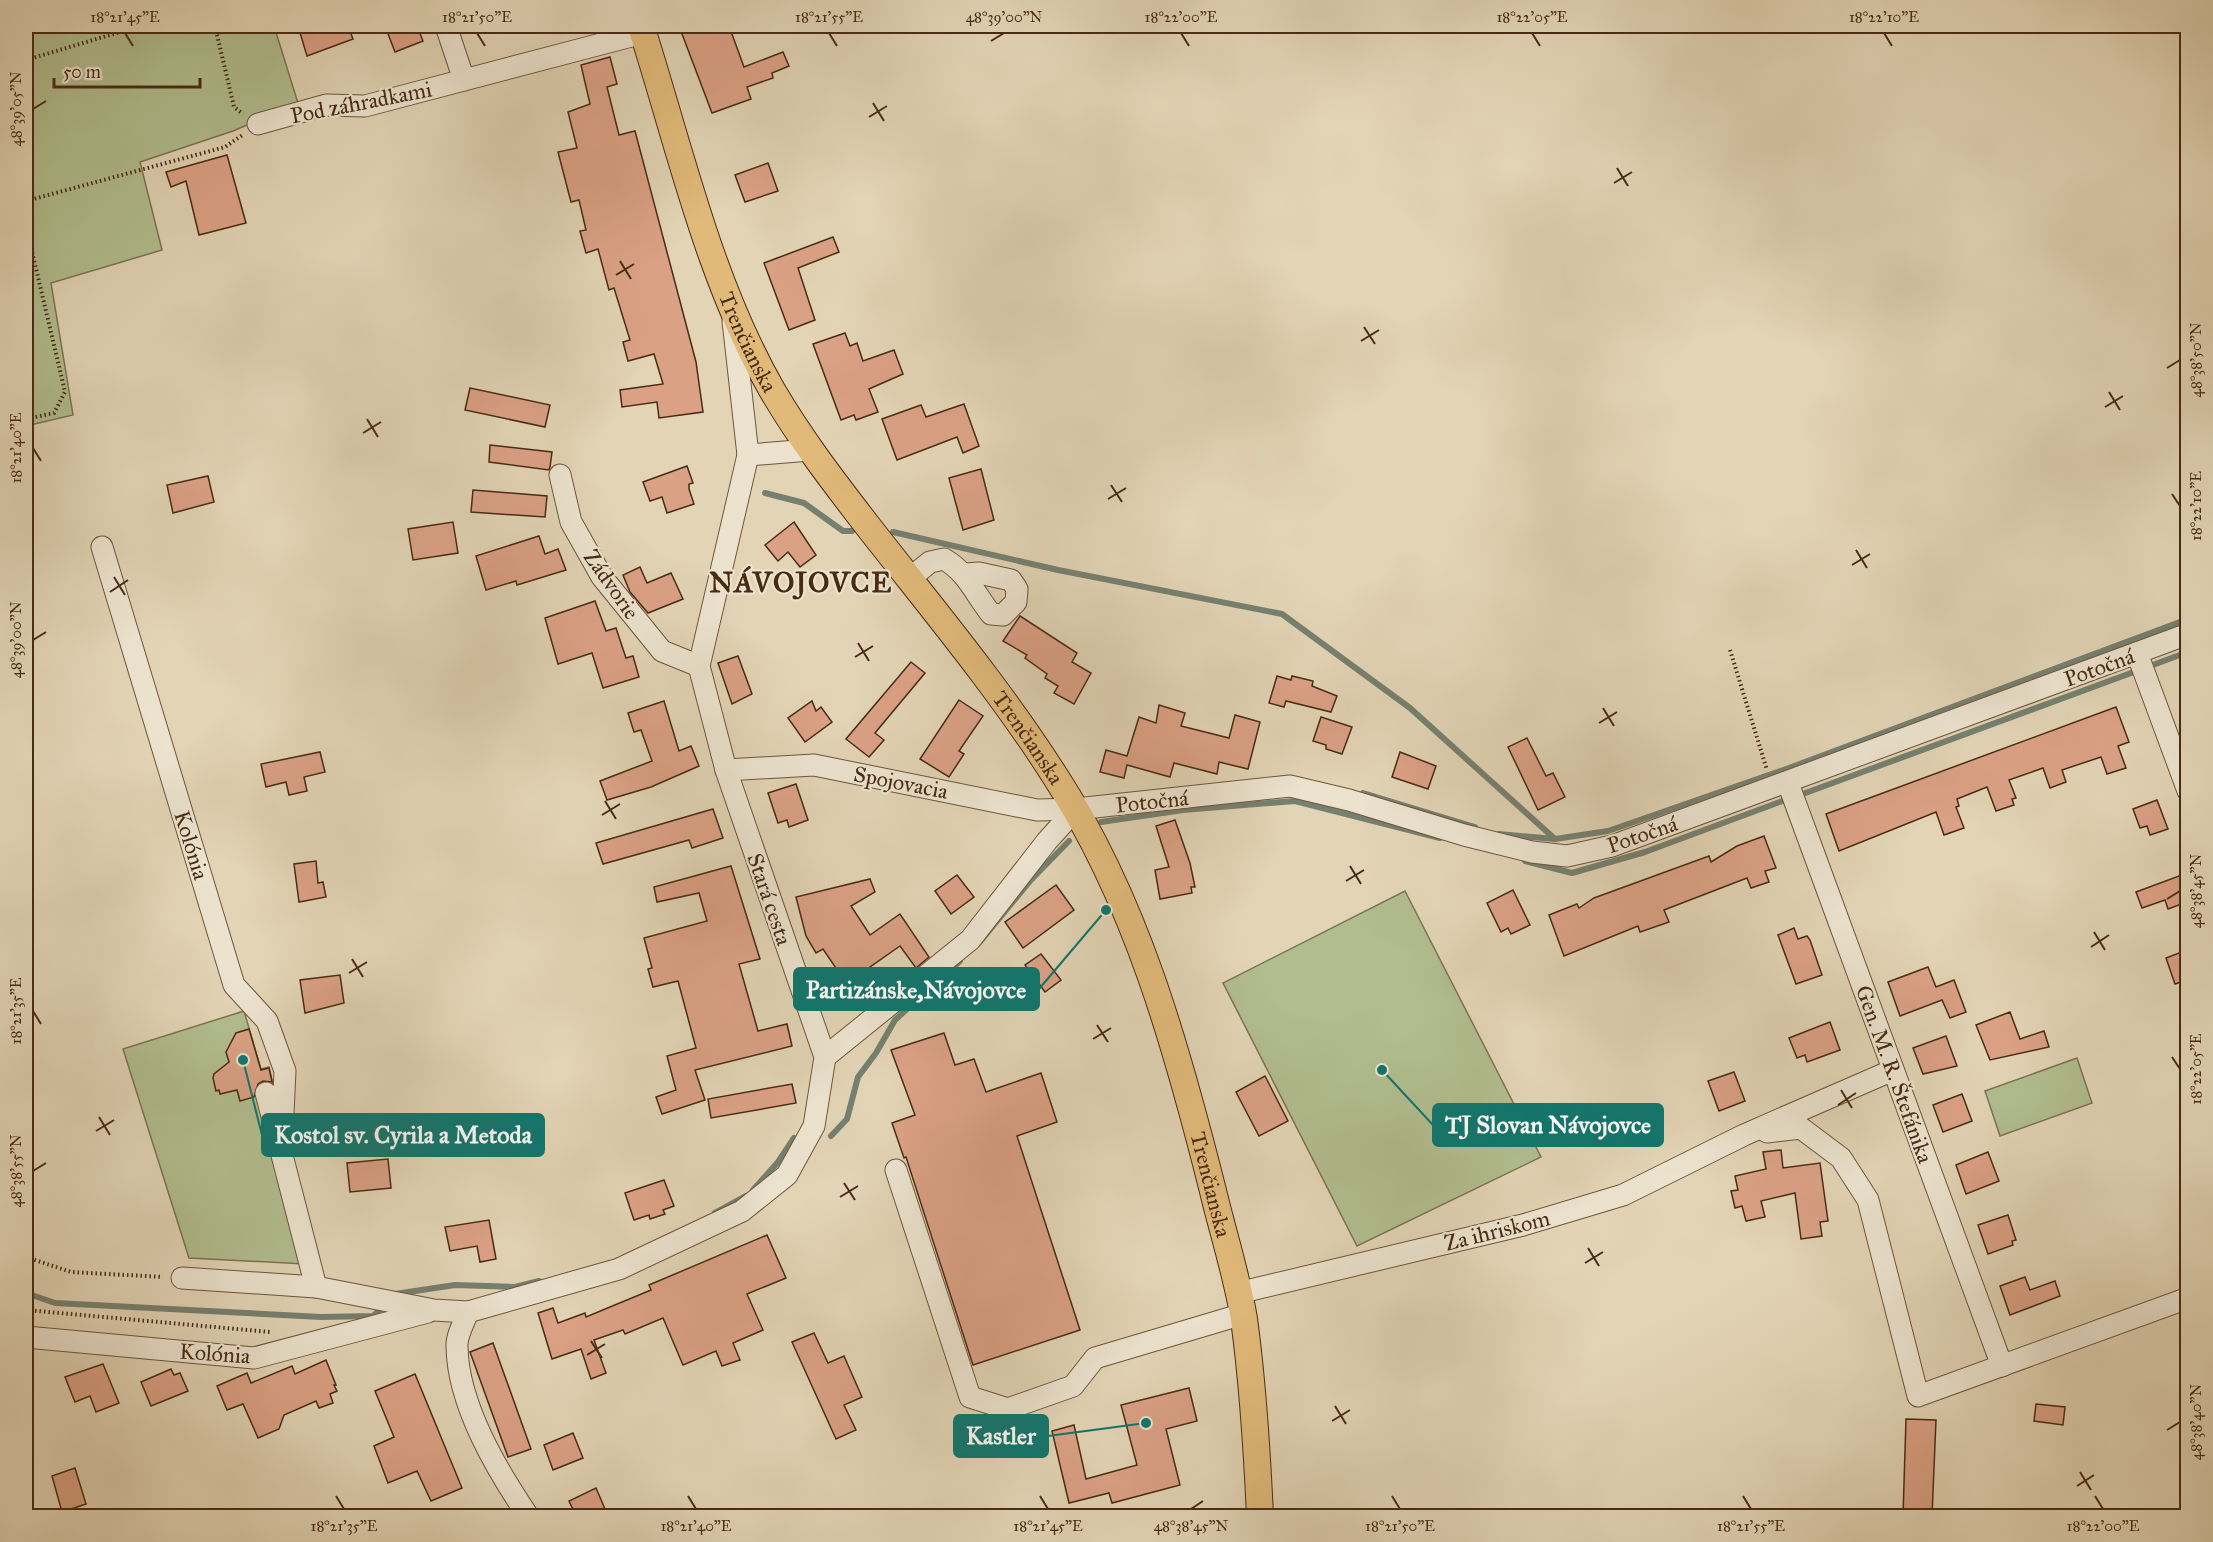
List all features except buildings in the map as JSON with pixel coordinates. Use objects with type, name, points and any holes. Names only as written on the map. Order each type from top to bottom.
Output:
[{"type":"main road","name":"Trenčianska","points":[[642,29],[679,155],[731,305],[771,387],[810,450],[1014,715],[1076,809],[1122,904],[1158,998],[1192,1106],[1241,1304],[1256,1413],[1260,1516]]},
{"type":"street","name":"Pod záhradkami","points":[[446,26],[464,80]]},
{"type":"street","name":"Pod záhradkami","points":[[258,124],[326,105],[365,106],[642,29]]},
{"type":"street","name":"Stará cesta","points":[[434,1310],[468,1312],[619,1269],[742,1210],[787,1175],[814,1126],[825,1057],[726,770],[699,666],[748,455],[731,305]]},
{"type":"street","points":[[748,455],[810,450]]},
{"type":"street","name":"Zádvorie","points":[[560,475],[571,522],[602,577],[662,651],[699,666]]},
{"type":"street","name":"Kolónia","points":[[102,547],[234,985],[267,1021],[285,1071],[283,1114],[276,1132]]},
{"type":"street","points":[[909,579],[930,562],[944,559],[965,574]]},
{"type":"street","name":"Potočná","points":[[1076,809],[1290,786],[1349,800],[1464,835],[1532,852],[1567,856],[1612,846],[1788,783],[2187,634]]},
{"type":"street","points":[[2137,653],[2187,791]]},
{"type":"street","name":"Spojovacia","points":[[726,770],[814,765],[1037,810],[1076,809]]},
{"type":"street","name":"Gen. M. R. Štefánika","points":[[1788,783],[2002,1366]]},
{"type":"street","points":[[825,1057],[970,940],[1047,841],[1076,809]]},
{"type":"street","name":"Za ihriskom","points":[[896,1170],[970,1397],[1008,1409],[1072,1386],[1095,1358],[1241,1304],[1623,1195],[1744,1135],[1893,1070]]},
{"type":"street","name":"Kolónia","points":[[266,1093],[316,1287]]},
{"type":"street","points":[[1744,1135],[1801,1128],[1841,1158],[1868,1200],[1918,1396],[2187,1298]]},
{"type":"street","points":[[182,1278],[316,1287],[434,1310]]},
{"type":"street","name":"Kolónia","points":[[26,1337],[254,1358],[434,1310]]},
{"type":"street","points":[[468,1312],[456,1346],[468,1407],[503,1479],[528,1516]]},
{"type":"path","points":[[26,60],[140,26]]},
{"type":"path","points":[[26,201],[225,147],[258,124],[234,107],[215,26]]},
{"type":"path","points":[[26,226],[65,392],[54,413],[26,419]]},
{"type":"path","points":[[1730,650],[1764,762]]},
{"type":"path","points":[[26,1257],[71,1272],[182,1278]]},
{"type":"path","points":[[26,1310],[274,1332]]},
{"type":"green space","points":[[26,26],[274,26],[298,103],[233,131],[140,162],[162,250],[51,283],[73,415],[26,426]]},
{"type":"green space","points":[[1405,891],[1541,1157],[1357,1246],[1223,983]]},
{"type":"green space","points":[[244,1011],[261,1069],[269,1067],[273,1084],[265,1086],[305,1264],[189,1258],[123,1049]]},
{"type":"green space","points":[[2077,1058],[2092,1103],[2000,1136],[1985,1091]]},
{"type":"waterway","points":[[765,493],[804,503],[843,531],[852,531]]},
{"type":"waterway","points":[[893,532],[1058,570],[1282,614],[1410,708],[1555,839]]},
{"type":"waterway","points":[[1499,834],[1555,839],[1608,831],[1789,768],[2188,619]]},
{"type":"waterway","points":[[1800,795],[2188,652]]},
{"type":"waterway","points":[[1363,793],[1475,827]]},
{"type":"waterway","points":[[1525,861],[1572,873],[1645,852],[1785,800]]},
{"type":"waterway","points":[[1101,822],[1183,810],[1295,801],[1440,838]]},
{"type":"waterway","points":[[978,944],[1030,881],[1069,841]]},
{"type":"waterway","points":[[831,1136],[847,1119],[858,1077],[876,1053],[895,1020],[960,961]]},
{"type":"waterway","points":[[753,1190],[778,1162],[794,1138]]},
{"type":"waterway","points":[[715,1213],[746,1196]]},
{"type":"waterway","points":[[395,1294],[455,1285],[515,1287],[539,1281]]},
{"type":"waterway","points":[[26,1293],[55,1303],[321,1317],[373,1316],[381,1309]]},
{"type":"place","name":"Partizánske,Návojovce","points":[[1106,910]]},
{"type":"place","name":"Kostol sv. Cyrila a Metoda","points":[[243,1060]]},
{"type":"place","name":"TJ Slovan Návojovce","points":[[1382,1070]]},
{"type":"place","name":"Kastler","points":[[1146,1423]]},
{"type":"district","name":"NÁVOJOVCE","points":[[801,582]]}]
